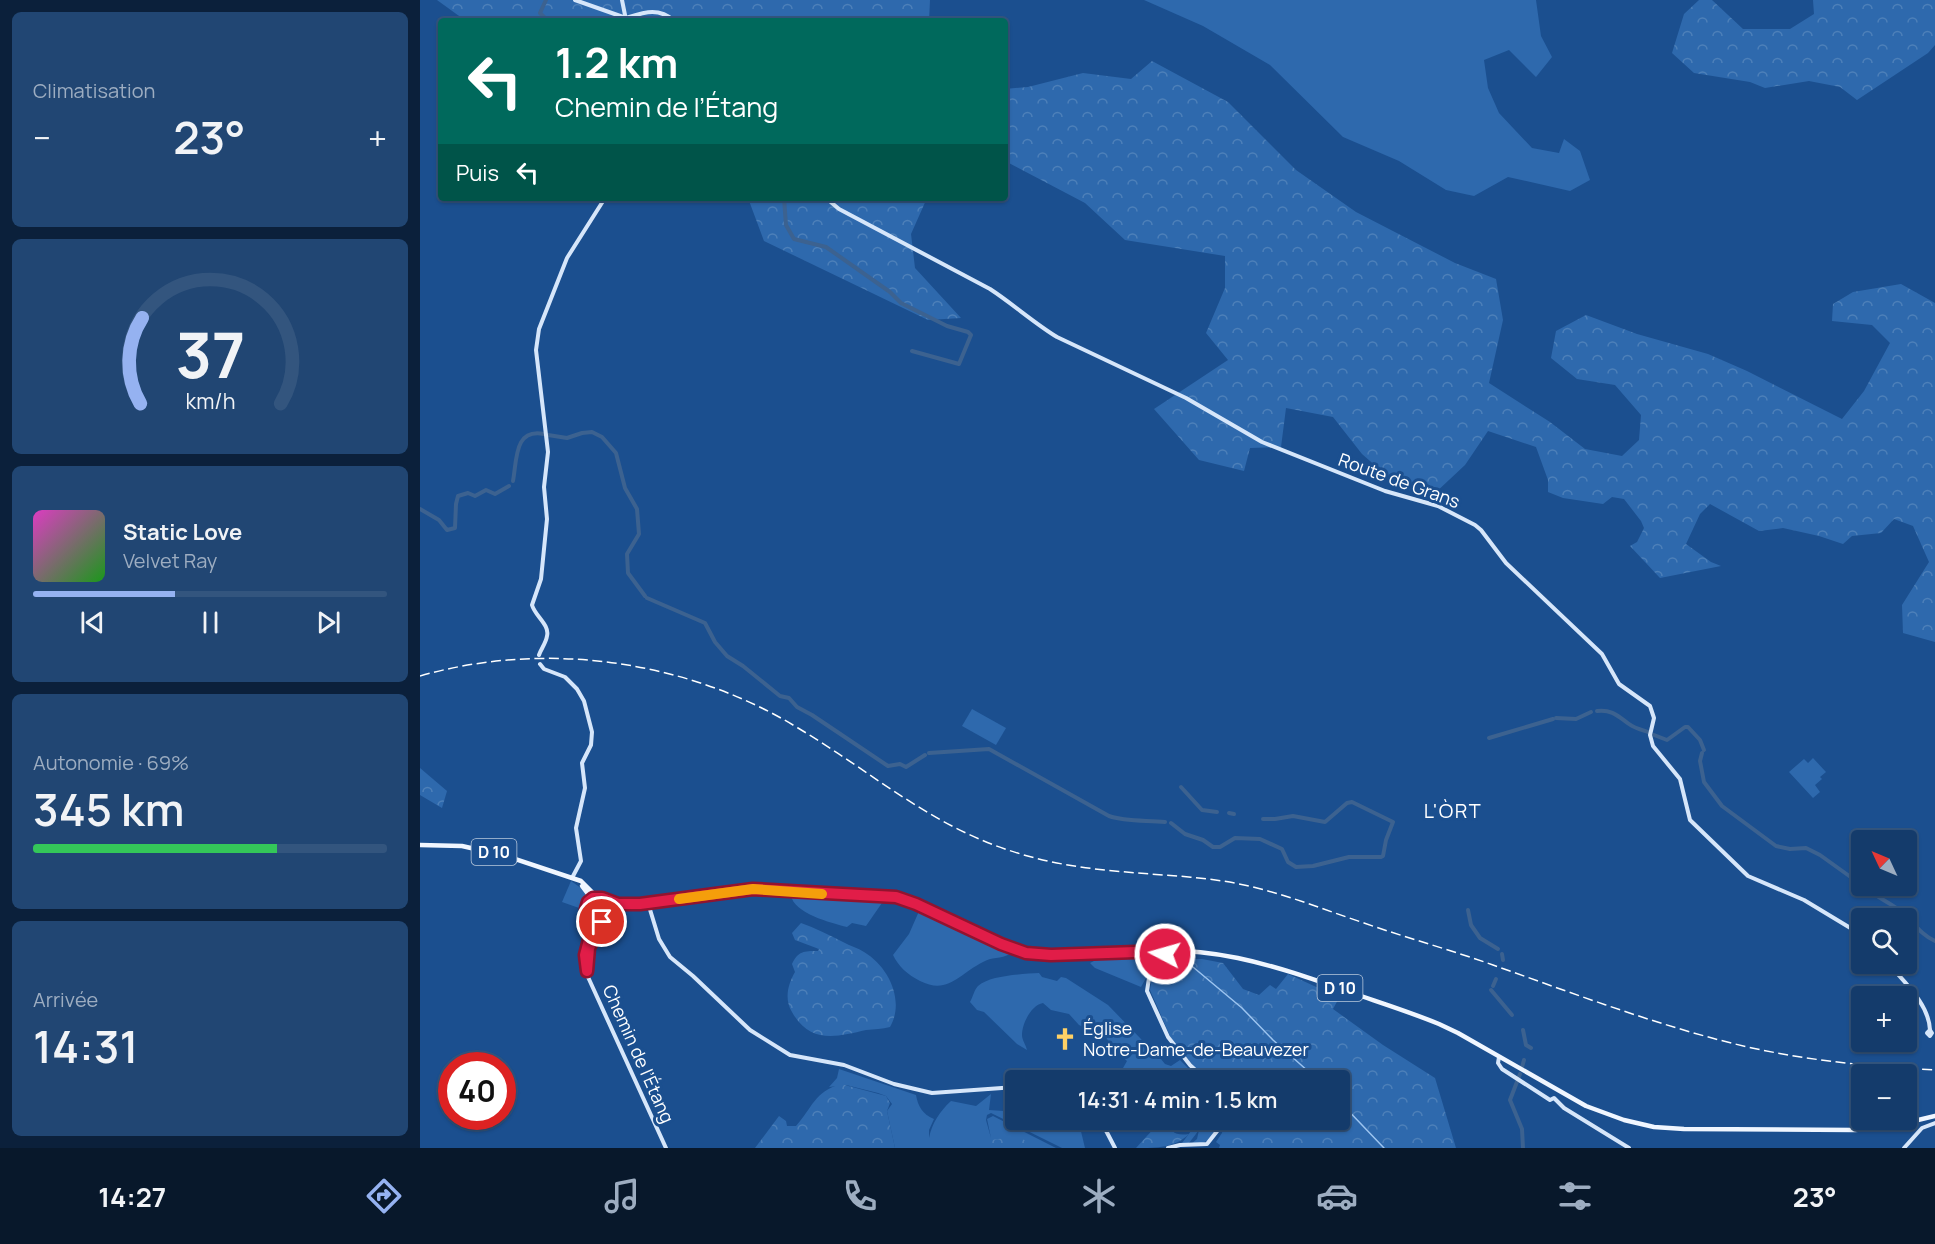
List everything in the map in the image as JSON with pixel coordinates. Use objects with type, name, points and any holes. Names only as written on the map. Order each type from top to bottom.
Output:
[{"type":"main road","name":"D 10","points":[[420,845],[472,847],[506,856],[573,878],[581,882],[597,897]]},
{"type":"main road","points":[[573,878],[586,891],[588,902],[586,909],[589,917],[596,920],[607,916],[609,907],[606,901],[597,897],[588,902]]},
{"type":"main road","name":"D 10","points":[[606,901],[618,904],[640,904],[753,889],[892,896],[916,904],[1001,944],[1026,953],[1042,955],[1206,953]]},
{"type":"main road","name":"D 10","points":[[607,916],[640,904]]},
{"type":"main road","name":"D 10","points":[[1167,953],[1190,950],[1248,959],[1282,968],[1433,1021],[1586,1106],[1624,1120],[1672,1129],[1879,1129],[1935,1116]]},
{"type":"street","points":[[575,0],[621,18]]},
{"type":"street","points":[[622,0],[626,18]]},
{"type":"street","points":[[630,18],[641,13],[657,11],[670,18]]},
{"type":"street","points":[[539,655],[548,631],[536,615],[532,605],[541,579],[546,526],[544,487],[548,452],[536,350],[538,329],[567,258],[603,201]]},
{"type":"street","name":"Route de Grans","points":[[828,201],[990,289],[1057,337],[1186,398],[1262,442],[1385,491],[1438,506],[1475,525],[1506,563],[1602,654],[1619,684],[1626,691],[1643,699],[1653,711],[1650,740],[1680,779],[1687,813],[1696,826],[1748,876],[1804,900],[1851,928]]},
{"type":"street","points":[[540,664],[544,669],[565,677],[577,689],[584,701],[592,732],[591,745],[582,763],[585,788],[576,828],[581,861],[573,878]]},
{"type":"street","points":[[648,903],[659,939],[670,957],[750,1030],[790,1055],[844,1065],[894,1084],[932,1093],[1005,1088]]},
{"type":"street","name":"Chemin de l’Étang","points":[[587,971],[589,948],[599,926],[607,916]]},
{"type":"street","name":"Chemin de l’Étang","points":[[589,917],[592,929],[585,955],[587,971],[666,1148]]},
{"type":"street","points":[[1167,953],[1148,980],[1147,991],[1168,1037],[1196,1070]]},
{"type":"street","points":[[1897,974],[1920,1003],[1932,1034]]},
{"type":"street","points":[[1499,1057],[1498,1063],[1502,1069],[1550,1100],[1554,1098],[1558,1104],[1629,1148]]},
{"type":"street","points":[[1904,1148],[1922,1128],[1935,1123]]},
{"type":"street","points":[[1106,1130],[1115,1148]]},
{"type":"street","points":[[1168,1148],[1180,1145],[1204,1145],[1210,1142],[1218,1130]]},
{"type":"green space","points":[[437,0],[930,0],[929,18],[462,18]]},
{"type":"green space","points":[[1144,0],[1536,0],[1541,36],[1552,57],[1536,77],[1509,50],[1484,60],[1488,88],[1499,113],[1532,148],[1559,153],[1564,139],[1580,151],[1590,180],[1570,191],[1508,177],[1474,196],[1446,190],[1399,161],[1343,137],[1270,65],[1203,26]]},
{"type":"green space","points":[[1699,0],[1712,0],[1743,29],[1790,29],[1814,14],[1813,0],[1935,0],[1935,45],[1928,53],[1857,100],[1840,87],[1809,81],[1765,88],[1750,82],[1694,73],[1672,53],[1684,14]]},
{"type":"green space","points":[[1152,61],[1228,102],[1296,170],[1356,212],[1455,263],[1496,279],[1503,320],[1489,383],[1550,422],[1585,449],[1622,456],[1639,440],[1641,415],[1615,385],[1577,379],[1551,358],[1556,331],[1586,315],[1637,334],[1708,354],[1842,419],[1864,391],[1890,343],[1872,325],[1832,321],[1833,304],[1853,292],[1901,284],[1935,303],[1935,642],[1903,633],[1902,605],[1929,562],[1913,526],[1894,519],[1881,533],[1852,536],[1843,544],[1783,528],[1759,531],[1710,504],[1700,514],[1686,544],[1711,562],[1721,566],[1660,578],[1630,546],[1637,542],[1644,528],[1624,499],[1612,497],[1603,504],[1563,498],[1548,492],[1548,480],[1536,447],[1488,431],[1465,465],[1434,494],[1402,489],[1362,454],[1333,417],[1286,408],[1281,447],[1250,448],[1244,471],[1199,460],[1154,409],[1228,360],[1206,333],[1225,288],[1225,256],[1125,240],[1085,203],[1008,163],[1008,89],[1028,87],[1083,73],[1131,79]]},
{"type":"green space","points":[[749,201],[926,201],[911,234],[915,268],[961,318],[928,320],[764,241]]},
{"type":"green space","points":[[972,709],[1006,728],[996,745],[962,726]]},
{"type":"green space","points":[[1813,758],[1826,772],[1815,785],[1820,792],[1813,798],[1789,772],[1804,759],[1808,763]]},
{"type":"green space","points":[[420,768],[447,791],[442,808],[420,795]]},
{"type":"green space","points":[[571,881],[586,895],[585,901],[579,908],[562,902]]},
{"type":"green space","points":[[791,895],[884,898],[884,900],[866,926],[852,923],[847,927],[805,912],[793,901]]},
{"type":"green space","points":[[920,909],[1010,954],[986,960],[946,984],[938,986],[920,981],[904,970],[893,955],[909,934]]},
{"type":"green space","points":[[801,923],[862,951],[881,966],[892,985],[895,996],[896,1006],[890,1027],[824,1036],[815,1034],[799,1022],[788,1002],[790,981],[795,972],[792,964],[799,954],[819,949],[795,940],[792,933]]},
{"type":"green space","points":[[1102,957],[1155,957],[1156,960],[1141,987],[1095,968],[1090,963]]},
{"type":"green space","points":[[1179,959],[1202,959],[1223,963],[1243,989],[1259,995],[1270,985],[1276,989],[1288,974],[1340,996],[1333,1009],[1383,1045],[1435,1078],[1456,1148],[1219,1148],[1220,1145],[1216,1142],[1223,1130],[1350,1130],[1350,1070],[1198,1070],[1173,1043],[1150,990],[1152,978],[1164,963]]},
{"type":"green space","points":[[1039,973],[1042,977],[1057,981],[1061,977],[1066,978],[1108,1005],[1141,1039],[1149,1051],[1156,1053],[1165,1064],[1171,1066],[1180,1060],[1190,1070],[1125,1070],[1123,1068],[1127,1061],[1111,1046],[1106,1037],[1079,1025],[1069,1014],[1051,1010],[1043,1003],[1031,1011],[1022,1031],[1027,1050],[1017,1044],[984,1012],[977,1010],[970,1002],[983,982],[1007,976]]},
{"type":"green space","points":[[839,1069],[916,1095],[921,1109],[934,1119],[929,1130],[929,1138],[937,1118],[951,1101],[976,1106],[991,1094],[989,1110],[1005,1111],[1005,1120],[991,1113],[987,1115],[986,1120],[991,1138],[987,1119],[993,1116],[1005,1122],[1005,1130],[1021,1130],[1056,1148],[895,1148],[887,1111],[892,1104],[886,1096],[846,1085],[829,1087],[837,1078]]},
{"type":"green space","points":[[841,1084],[886,1096],[890,1103],[887,1111],[895,1148],[755,1148],[779,1116],[786,1121],[787,1126],[796,1126],[819,1096]]},
{"type":"green space","points":[[1025,1130],[1081,1130],[1085,1148],[1062,1148]]},
{"type":"green space","points":[[1152,1130],[1172,1130],[1174,1133],[1189,1134],[1172,1145],[1136,1148]]},
{"type":"green space","points":[[1192,1130],[1199,1130],[1189,1143],[1182,1143]]},
{"type":"green space","points":[[1199,1130],[1216,1130],[1207,1141],[1191,1144],[1197,1139]]},
{"type":"green space","points":[[1019,1136],[1035,1148],[975,1148],[991,1140]]},
{"type":"waterway","points":[[545,18],[540,13],[546,0]]},
{"type":"waterway","points":[[784,201],[786,225],[794,239],[826,247],[890,292],[901,303],[971,335],[959,364],[912,351]]},
{"type":"waterway","points":[[548,435],[567,438],[592,432],[602,437],[616,453],[625,488],[637,509],[639,534],[627,554],[628,573],[645,596]]},
{"type":"waterway","points":[[513,481],[517,455],[522,441],[534,433],[544,434]]},
{"type":"waterway","points":[[420,509],[439,520],[447,530],[455,528],[458,496],[468,493],[475,496],[486,490],[495,494],[509,486]]},
{"type":"waterway","points":[[647,598],[705,623],[715,642],[727,656],[780,696],[789,698],[797,707],[888,766],[900,764],[906,767],[925,755]]},
{"type":"waterway","points":[[1597,711],[1610,712],[1633,727],[1648,732]]},
{"type":"waterway","points":[[1556,718],[1576,719],[1591,712]]},
{"type":"waterway","points":[[1489,738],[1553,719]]},
{"type":"waterway","points":[[1654,735],[1667,740],[1688,727],[1700,740],[1704,750]]},
{"type":"waterway","points":[[929,753],[989,749],[1109,816],[1129,820],[1165,822]]},
{"type":"waterway","points":[[1702,753],[1700,761],[1704,782],[1722,806],[1776,846],[1790,849],[1806,848],[1851,877]]},
{"type":"waterway","points":[[1181,787],[1202,810],[1217,812]]},
{"type":"waterway","points":[[1171,823],[1185,834],[1203,840],[1213,847],[1220,847],[1235,838],[1260,839],[1282,849],[1288,862],[1296,867],[1313,866],[1349,857],[1381,857],[1393,822],[1352,802],[1347,803],[1325,822],[1293,816],[1263,819]]},
{"type":"waterway","points":[[1229,813],[1234,814]]},
{"type":"waterway","points":[[1877,896],[1899,910],[1935,941]]},
{"type":"waterway","points":[[1468,910],[1471,925],[1480,938],[1498,949]]},
{"type":"waterway","points":[[1502,954],[1503,960]]},
{"type":"waterway","points":[[1170,958],[1181,957],[1242,1008],[1307,1070]]},
{"type":"waterway","points":[[1493,986],[1496,979]]},
{"type":"waterway","points":[[1491,990],[1512,1015]]},
{"type":"waterway","points":[[1523,1030],[1526,1045],[1531,1048]]},
{"type":"waterway","points":[[1522,1067],[1524,1060]]},
{"type":"waterway","points":[[1520,1074],[1510,1100],[1522,1129],[1523,1148]]},
{"type":"waterway","points":[[1350,1112],[1384,1148]]},
{"type":"railway","points":[[420,676],[468,665],[516,659],[565,659],[614,663],[663,672],[710,686],[755,705],[798,728],[898,794],[950,825],[1017,853],[1080,867],[1201,878],[1257,888],[1621,1010],[1719,1040],[1775,1053],[1820,1060],[1935,1070]]},
{"type":"slow traffic","points":[[679,899],[753,889],[822,894]]},
{"type":"place","name":"Église Notre-Dame-de-Beauvezer","points":[[1065,1039]]},
{"type":"district","name":"L'ÒRT","points":[[1453,811]]},
{"type":"route","points":[[602,922],[589,948],[587,971],[585,955],[593,925],[586,909],[588,902],[593,898],[602,898],[618,904],[640,904],[746,889],[873,895],[905,899],[1001,944],[1026,953],[1051,955],[1164,951],[1165,954]]}]
